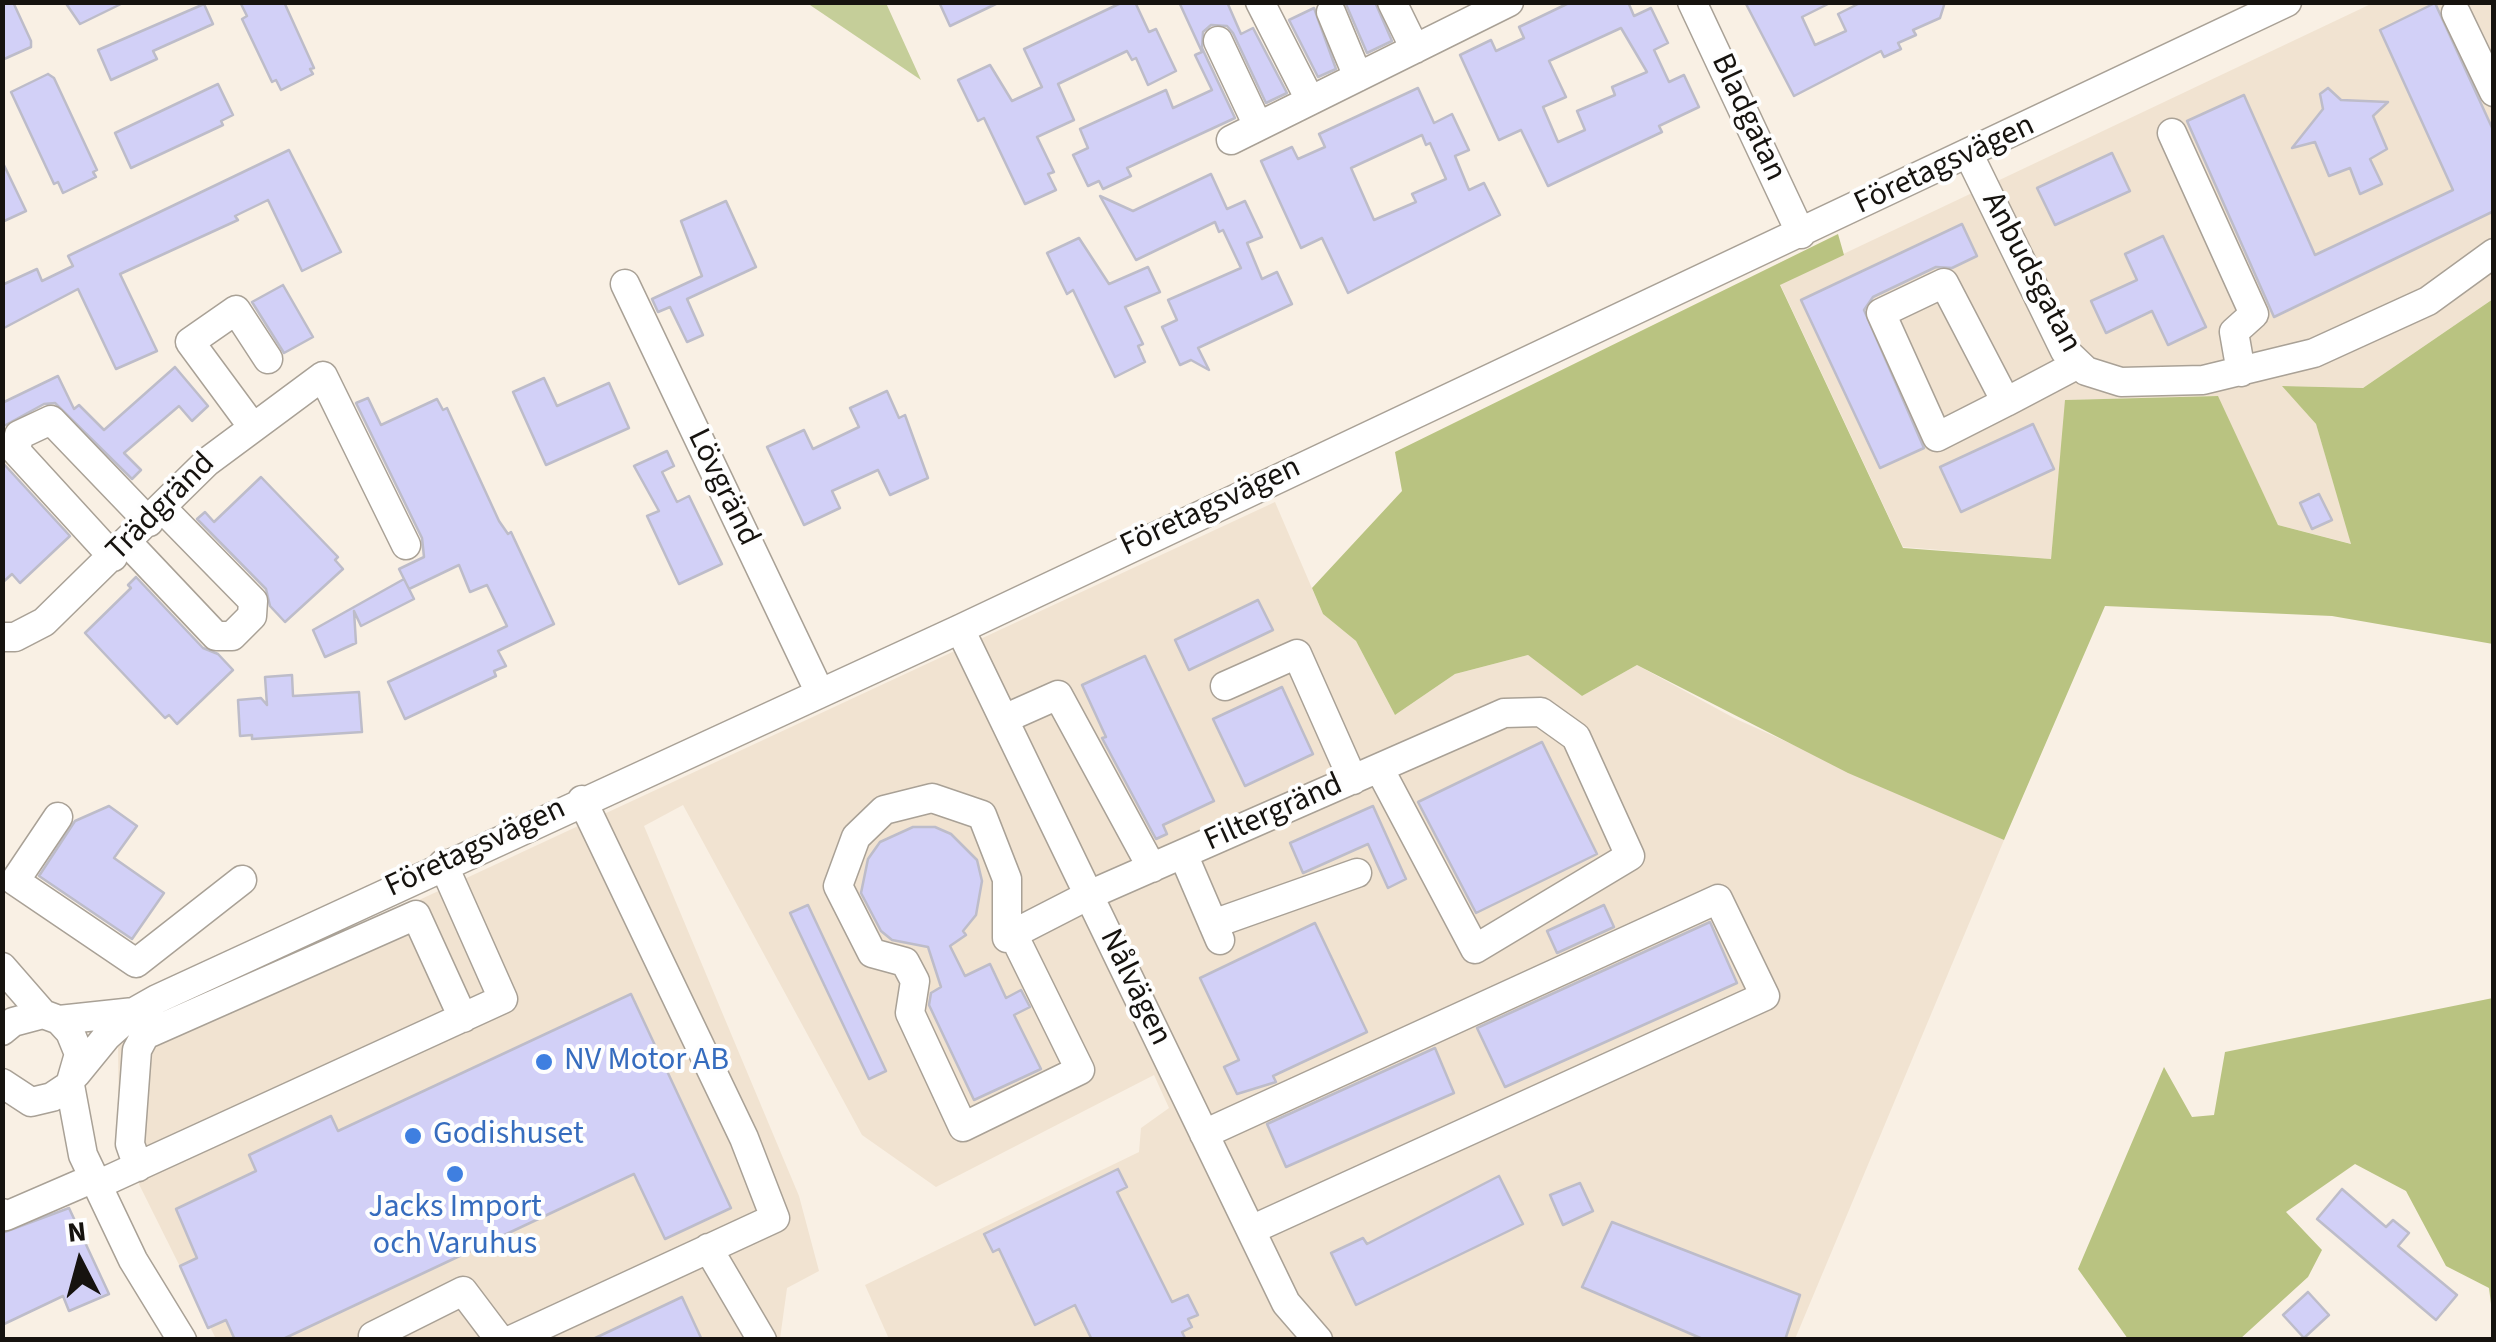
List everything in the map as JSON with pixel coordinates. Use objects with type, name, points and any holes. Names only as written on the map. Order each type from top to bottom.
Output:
[{"type":"street","points":[[1260,2],[1310,100]]},
{"type":"street","points":[[1392,2],[1414,49]]},
{"type":"street","points":[[1231,140],[1414,49],[1464,12],[1508,2]]},
{"type":"street","name":"Bladgatan","points":[[1692,2],[1801,234]]},
{"type":"street","name":"Företagsvägen","points":[[2,1031],[12,1022],[134,1012],[443,864],[960,630],[2287,2]]},
{"type":"street","points":[[1331,12],[1358,77]]},
{"type":"street","points":[[2456,13],[2494,92]]},
{"type":"street","points":[[1218,41],[1258,126]]},
{"type":"street","points":[[2172,132],[2254,314],[2234,332],[2241,372]]},
{"type":"street","name":"Anbudsgatan","points":[[1969,154],[2065,351],[2086,371],[2122,382],[2149,384],[2241,372],[2314,353],[2385,324],[2441,293],[2494,253]]},
{"type":"street","points":[[2006,402],[1944,283],[1881,314],[1937,437],[2006,402],[2078,364]]},
{"type":"street","name":"Lövgränd","points":[[625,284],[819,691]]},
{"type":"street","points":[[252,426],[190,342],[236,310],[268,358]]},
{"type":"street","name":"Trädgränd","points":[[2,637],[15,637],[44,622],[206,462],[323,376],[406,545]]},
{"type":"street","points":[[50,420],[252,601],[252,616],[232,636],[216,636],[120,550],[16,452],[18,435],[50,420]]},
{"type":"street","name":"Nålvägen","points":[[960,630],[1286,1303],[1318,1340]]},
{"type":"street","points":[[1225,686],[1297,654],[1366,774]]},
{"type":"street","points":[[1004,720],[1058,695],[1152,868]]},
{"type":"street","name":"Filtergränd","points":[[1013,934],[1089,895],[1504,713],[1541,712],[1576,737],[1630,856],[1476,949],[1366,774]]},
{"type":"street","points":[[932,798],[982,815],[1007,879],[1008,938],[1013,934],[1080,1070],[963,1127],[910,1013],[915,981],[905,962],[872,952],[838,886],[856,837],[884,810],[932,798]]},
{"type":"street","points":[[512,1340],[775,1218],[744,1138],[582,800]]},
{"type":"street","points":[[58,818],[15,881],[136,963],[242,880]]},
{"type":"street","points":[[1182,854],[1217,933],[1357,873]]},
{"type":"street","points":[[2,1213],[6,1216],[91,1173],[138,1167],[504,999],[443,864]]},
{"type":"street","points":[[1204,1134],[1718,898],[1764,996],[1251,1230]]},
{"type":"street","points":[[138,1167],[130,1144],[137,1050],[145,1035],[416,914],[463,1018]]},
{"type":"street","points":[[2,967],[70,1032],[79,1054],[73,1080],[91,1173],[134,1260],[182,1340]]},
{"type":"street","name":"Företagsvägen","points":[[73,1080],[134,1012]]},
{"type":"street","points":[[14,1094],[52,1097],[73,1080]]},
{"type":"street","points":[[14,1094],[91,1173]]},
{"type":"street","points":[[708,1248],[762,1340]]},
{"type":"street","points":[[373,1336],[462,1291],[500,1340]]},
{"type":"shaded area","points":[[2373,3],[2493,3],[2493,299],[2363,388],[2283,386],[2316,424],[2352,544],[2278,525],[2217,396],[2066,400],[2051,559],[1903,547],[1780,284]]},
{"type":"shaded area","points":[[1275,502],[1323,614],[1356,641],[1395,715],[1455,674],[1528,655],[1582,696],[1637,665],[1734,718],[2004,840],[1795,1339],[889,1339],[865,1285],[1139,1152],[1141,1128],[1169,1108],[1154,1075],[936,1187],[862,1135],[683,805],[644,826],[799,1196],[819,1271],[787,1288],[780,1339],[216,1339],[119,1144],[118,1040]]},
{"type":"green space","points":[[807,3],[886,3],[921,80]]},
{"type":"green space","points":[[1838,234],[1844,255],[1780,285],[1903,548],[2051,559],[2065,400],[2218,396],[2278,525],[2351,544],[2316,424],[2282,386],[2363,388],[2493,299],[2493,644],[2332,616],[2105,606],[2004,840],[1848,773],[1637,665],[1582,696],[1528,655],[1455,674],[1395,715],[1356,641],[1323,614],[1312,588],[1402,491],[1395,452]]},
{"type":"green space","points":[[2493,998],[2493,1320],[2489,1288],[2446,1266],[2406,1191],[2355,1164],[2286,1212],[2322,1250],[2308,1277],[2240,1339],[2128,1339],[2078,1269],[2164,1067],[2192,1117],[2214,1115],[2225,1052]]},
{"type":"building","points":[[2,2],[13,2],[31,47],[2,60]]},
{"type":"building","points":[[65,2],[125,2],[80,24]]},
{"type":"building","points":[[240,2],[284,2],[314,68],[310,69],[313,74],[281,90],[276,80],[272,82],[242,19],[247,16]]},
{"type":"building","points":[[939,2],[1000,2],[950,26]]},
{"type":"building","points":[[1123,2],[1135,2],[1149,32],[1156,29],[1176,71],[1148,85],[1136,58],[1132,60],[1127,51],[1058,84],[1074,120],[1037,137],[1054,172],[1048,174],[1056,190],[1025,204],[984,118],[978,121],[958,80],[990,65],[1012,101],[1042,87],[1024,49]]},
{"type":"building","points":[[1179,2],[1227,2],[1241,34],[1253,28],[1287,93],[1266,103],[1233,33],[1227,26],[1211,25],[1203,32],[1202,48],[1235,118],[1127,168],[1131,176],[1103,189],[1099,181],[1088,186],[1073,155],[1088,148],[1080,129],[1166,90],[1173,108],[1212,90],[1195,55],[1202,52]]},
{"type":"building","points":[[1345,2],[1375,2],[1392,41],[1367,53]]},
{"type":"building","points":[[1571,2],[1628,2],[1634,16],[1651,8],[1668,43],[1654,50],[1669,82],[1684,75],[1699,107],[1659,126],[1662,132],[1548,186],[1521,130],[1499,140],[1460,55],[1491,40],[1496,51],[1524,38],[1519,27]],"holes":[[[1621,28],[1647,72],[1612,87],[1615,95],[1577,111],[1585,130],[1558,142],[1543,107],[1566,97],[1549,61]]]},
{"type":"building","points":[[1745,2],[1832,2],[1802,17],[1815,45],[1846,31],[1838,14],[1862,2],[1945,2],[1940,18],[1913,30],[1916,35],[1898,43],[1901,49],[1884,57],[1881,51],[1794,96]]},
{"type":"building","points":[[2435,3],[2494,132],[2494,211],[2274,317],[2187,121],[2244,95],[2315,255],[2453,190],[2380,30]]},
{"type":"building","points":[[204,4],[213,24],[153,51],[157,59],[111,80],[98,50]]},
{"type":"building","points":[[1314,8],[1336,69],[1318,77],[1289,20]]},
{"type":"building","points":[[48,74],[54,78],[97,170],[93,172],[96,177],[63,193],[58,182],[54,184],[11,92]]},
{"type":"building","points":[[218,84],[233,115],[221,121],[223,125],[131,168],[115,133]]},
{"type":"building","points":[[1418,88],[1434,123],[1452,114],[1469,150],[1455,156],[1469,190],[1484,183],[1500,215],[1348,293],[1322,238],[1301,248],[1261,161],[1292,147],[1298,159],[1325,147],[1319,134]],"holes":[[[1422,135],[1426,145],[1430,143],[1446,179],[1412,194],[1416,202],[1374,220],[1351,168]]]},
{"type":"building","points":[[2328,88],[2341,100],[2388,102],[2373,116],[2387,149],[2370,159],[2382,184],[2360,194],[2350,168],[2329,176],[2315,142],[2292,148],[2323,109],[2320,94]]},
{"type":"building","points":[[289,150],[341,252],[302,271],[268,200],[235,216],[238,220],[120,274],[157,351],[116,369],[78,289],[2,329],[2,285],[37,269],[42,281],[73,266],[68,256]]},
{"type":"building","points":[[2112,153],[2130,191],[2055,225],[2037,188]]},
{"type":"building","points":[[2,161],[26,211],[2,222]]},
{"type":"building","points":[[1211,174],[1227,209],[1245,201],[1262,237],[1247,243],[1262,279],[1277,272],[1292,304],[1198,348],[1209,370],[1191,360],[1180,365],[1162,327],[1177,320],[1168,300],[1241,268],[1223,230],[1219,232],[1215,222],[1136,260],[1100,196],[1133,211]]},
{"type":"building","points":[[726,201],[756,267],[687,299],[703,335],[687,342],[670,307],[658,312],[652,299],[702,276],[681,221]]},
{"type":"building","points":[[1962,224],[1977,256],[1952,268],[1936,267],[1873,297],[1864,310],[1924,448],[1880,468],[1801,300]]},
{"type":"building","points":[[2163,236],[2206,327],[2168,345],[2152,311],[2106,333],[2091,301],[2137,280],[2125,254]]},
{"type":"building","points":[[1079,238],[1109,284],[1148,267],[1160,292],[1125,307],[1143,344],[1138,346],[1145,362],[1115,377],[1073,290],[1067,294],[1047,253]]},
{"type":"building","points":[[283,285],[313,337],[284,353],[252,302]]},
{"type":"building","points":[[175,367],[208,406],[192,421],[179,406],[124,453],[141,470],[132,479],[55,403],[44,404],[2,427],[2,403],[58,376],[74,409],[79,405],[104,430]]},
{"type":"building","points":[[544,378],[557,406],[609,383],[629,428],[546,465],[513,392]]},
{"type":"building","points":[[887,391],[899,418],[905,415],[928,478],[890,495],[878,470],[832,491],[840,508],[804,525],[767,447],[804,430],[813,449],[859,427],[850,408]]},
{"type":"building","points":[[368,398],[381,425],[437,399],[443,410],[447,408],[499,521],[508,534],[511,532],[554,624],[498,651],[506,666],[494,671],[496,676],[405,719],[388,682],[507,626],[487,585],[470,592],[459,565],[409,589],[399,569],[424,557],[422,538],[356,403]]},
{"type":"building","points":[[2033,424],[2054,469],[1961,512],[1940,467]]},
{"type":"building","points":[[667,451],[674,466],[662,472],[677,502],[689,496],[722,564],[679,584],[647,516],[659,511],[634,466]]},
{"type":"building","points":[[2,462],[70,536],[20,583],[12,574],[2,583]]},
{"type":"building","points":[[261,477],[338,557],[335,560],[343,569],[285,622],[270,606],[266,589],[197,519],[205,512],[214,522]]},
{"type":"building","points":[[2319,494],[2332,520],[2312,529],[2300,503]]},
{"type":"building","points":[[136,577],[203,648],[218,654],[233,670],[177,724],[169,715],[165,718],[85,633],[131,588],[128,585]]},
{"type":"building","points":[[404,579],[414,599],[361,626],[354,611],[356,643],[325,657],[313,630]]},
{"type":"building","points":[[1258,600],[1273,630],[1189,670],[1175,640]]},
{"type":"building","points":[[1145,656],[1214,801],[1163,825],[1167,834],[1156,839],[1102,738],[1106,737],[1082,685]]},
{"type":"building","points":[[292,675],[293,696],[359,692],[362,732],[252,739],[252,735],[240,736],[238,700],[261,698],[267,705],[265,677]]},
{"type":"building","points":[[1282,687],[1313,754],[1245,786],[1213,719]]},
{"type":"building","points":[[1542,742],[1597,854],[1476,913],[1418,802]]},
{"type":"building","points":[[109,806],[137,826],[114,858],[164,893],[132,939],[39,876],[75,821]]},
{"type":"building","points":[[1373,806],[1406,879],[1388,888],[1368,844],[1303,873],[1290,843]]},
{"type":"building","points":[[913,827],[935,827],[951,834],[977,860],[982,881],[976,915],[963,931],[966,935],[950,946],[965,976],[990,964],[1006,998],[1021,990],[1030,1007],[1014,1015],[1041,1069],[974,1100],[929,1005],[931,993],[941,987],[928,947],[892,940],[881,931],[861,893],[868,859],[880,842]]},
{"type":"building","points":[[808,905],[886,1071],[869,1079],[790,913]]},
{"type":"building","points":[[1604,905],[1614,927],[1557,953],[1547,931]]},
{"type":"building","points":[[1710,922],[1737,983],[1505,1087],[1477,1028]]},
{"type":"building","points":[[1315,923],[1367,1032],[1273,1076],[1276,1082],[1237,1094],[1224,1067],[1239,1060],[1200,978]]},
{"type":"building","points":[[631,994],[731,1208],[665,1239],[634,1174],[281,1340],[235,1340],[226,1320],[208,1328],[180,1266],[197,1258],[176,1209],[256,1171],[249,1155],[331,1116],[338,1131]]},
{"type":"building","points":[[1435,1048],[1454,1093],[1286,1167],[1267,1124]]},
{"type":"building","points":[[1118,1169],[1127,1187],[1117,1192],[1172,1302],[1188,1295],[1198,1315],[1188,1319],[1192,1327],[1182,1332],[1186,1340],[1092,1340],[1075,1305],[1035,1325],[999,1249],[993,1252],[984,1234]]},
{"type":"building","points":[[1499,1176],[1523,1224],[1356,1305],[1331,1253],[1363,1238],[1367,1244]]},
{"type":"building","points":[[1580,1183],[1593,1211],[1563,1225],[1550,1195]]},
{"type":"building","points":[[2342,1189],[2386,1227],[2393,1220],[2409,1233],[2398,1246],[2457,1295],[2436,1320],[2317,1219]]},
{"type":"building","points":[[69,1208],[109,1294],[69,1311],[63,1296],[2,1325],[2,1233]]},
{"type":"building","points":[[1612,1222],[1800,1295],[1785,1340],[1705,1340],[1582,1287]]},
{"type":"building","points":[[2308,1292],[2329,1315],[2304,1338],[2283,1315]]},
{"type":"building","points":[[682,1297],[702,1340],[591,1340]]},
{"type":"place","name":"NV Motor AB","points":[[544,1062]]},
{"type":"place","name":"Godishuset","points":[[413,1136]]},
{"type":"place","name":"Jacks Import och Varuhus","points":[[455,1174]]}]
